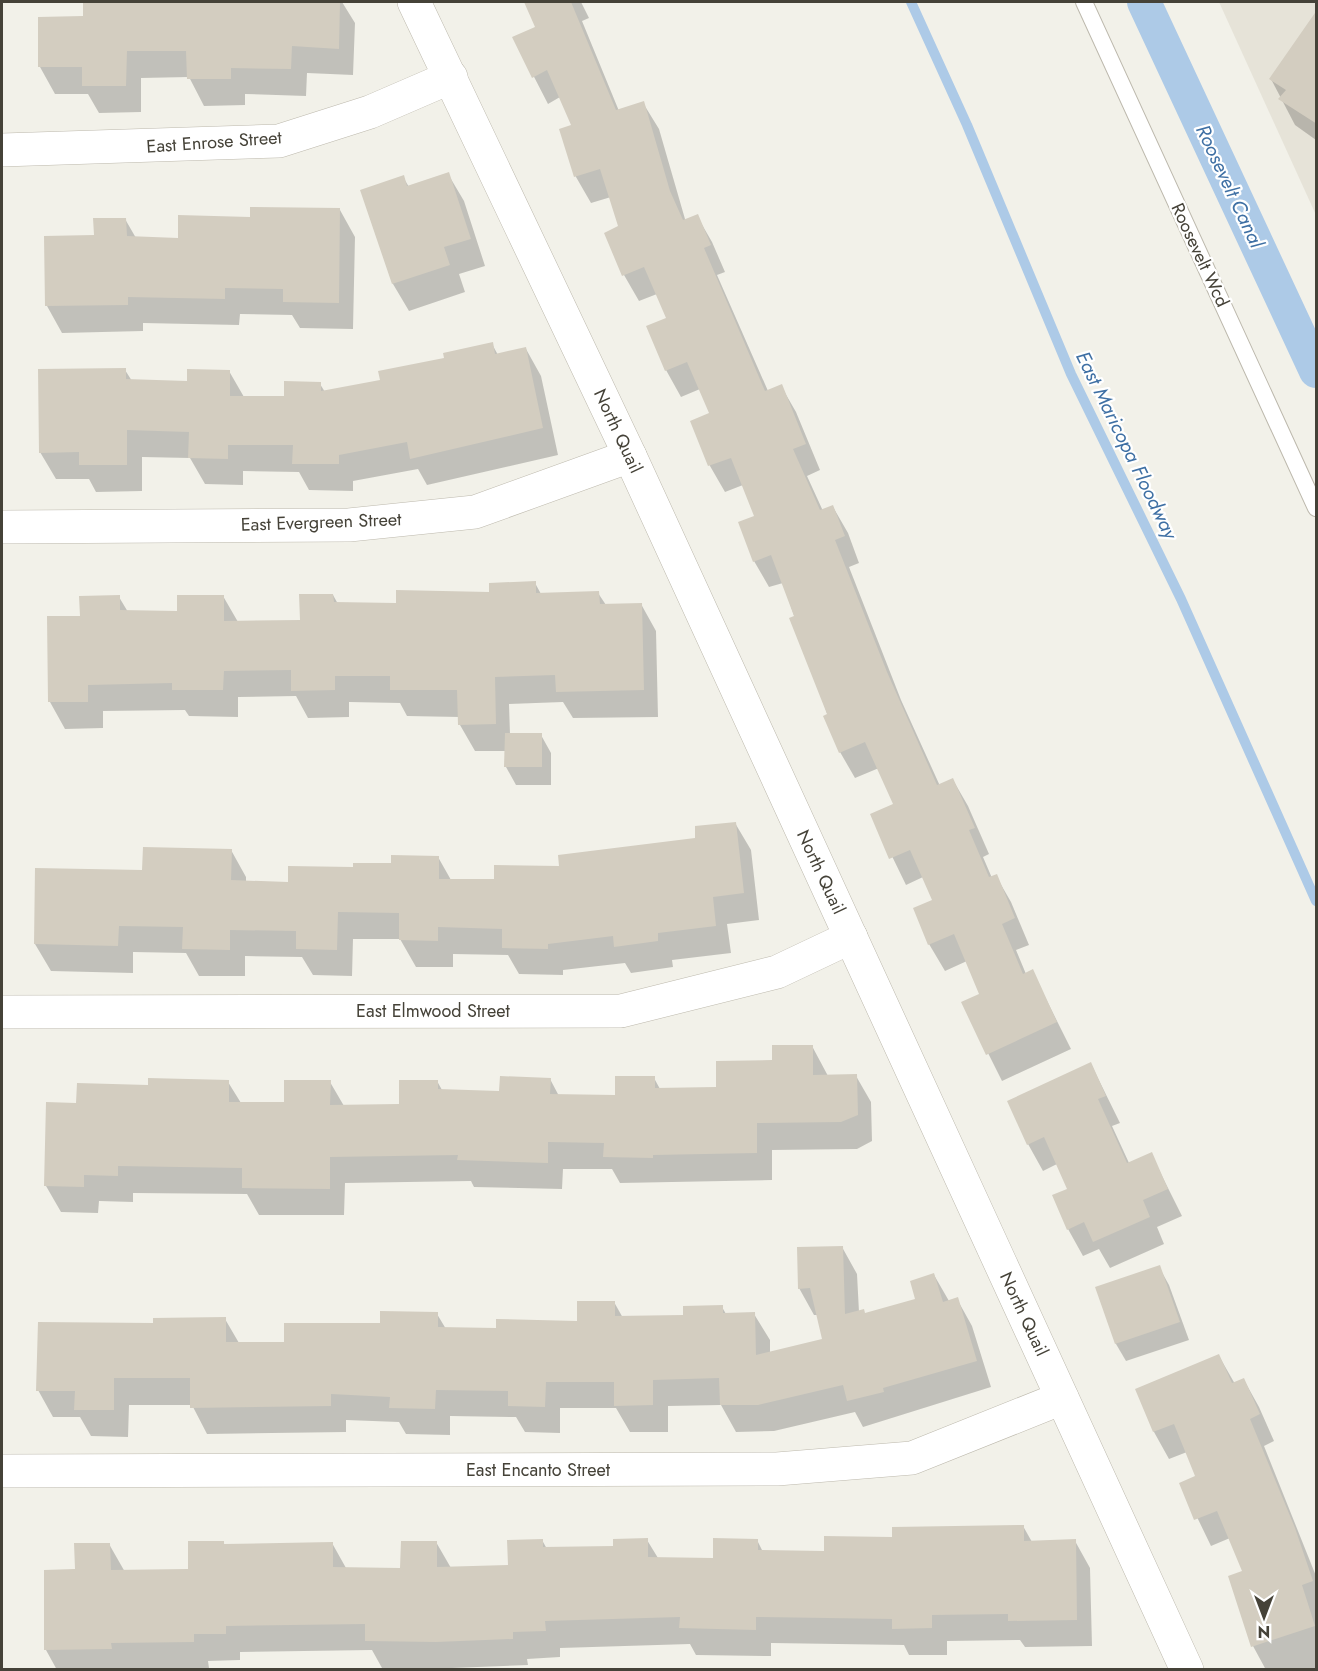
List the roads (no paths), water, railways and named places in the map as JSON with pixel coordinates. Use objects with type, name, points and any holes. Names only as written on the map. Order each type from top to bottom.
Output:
[{"type":"street","name":"North Quail","points":[[414,2],[630,456],[1187,1670]]},
{"type":"street","name":"East Enrose Street","points":[[2,150],[279,141],[370,112],[451,77]]},
{"type":"street","name":"East Evergreen Street","points":[[2,527],[349,525],[475,512],[630,456]]},
{"type":"street","name":"East Elmwood Street","points":[[2,1012],[621,1011],[777,972],[851,937]]},
{"type":"street","name":"East Encanto Street","points":[[2,1471],[777,1469],[912,1458],[1062,1398]]},
{"type":"lane","name":"Roosevelt Wcd","points":[[1084,2],[1317,508]]},
{"type":"waterway","name":"East Maricopa Floodway","points":[[911,2],[967,125],[1071,374],[1181,599],[1316,901]]},
{"type":"waterway","name":"Roosevelt Canal","points":[[1144,2],[1316,371]]}]
